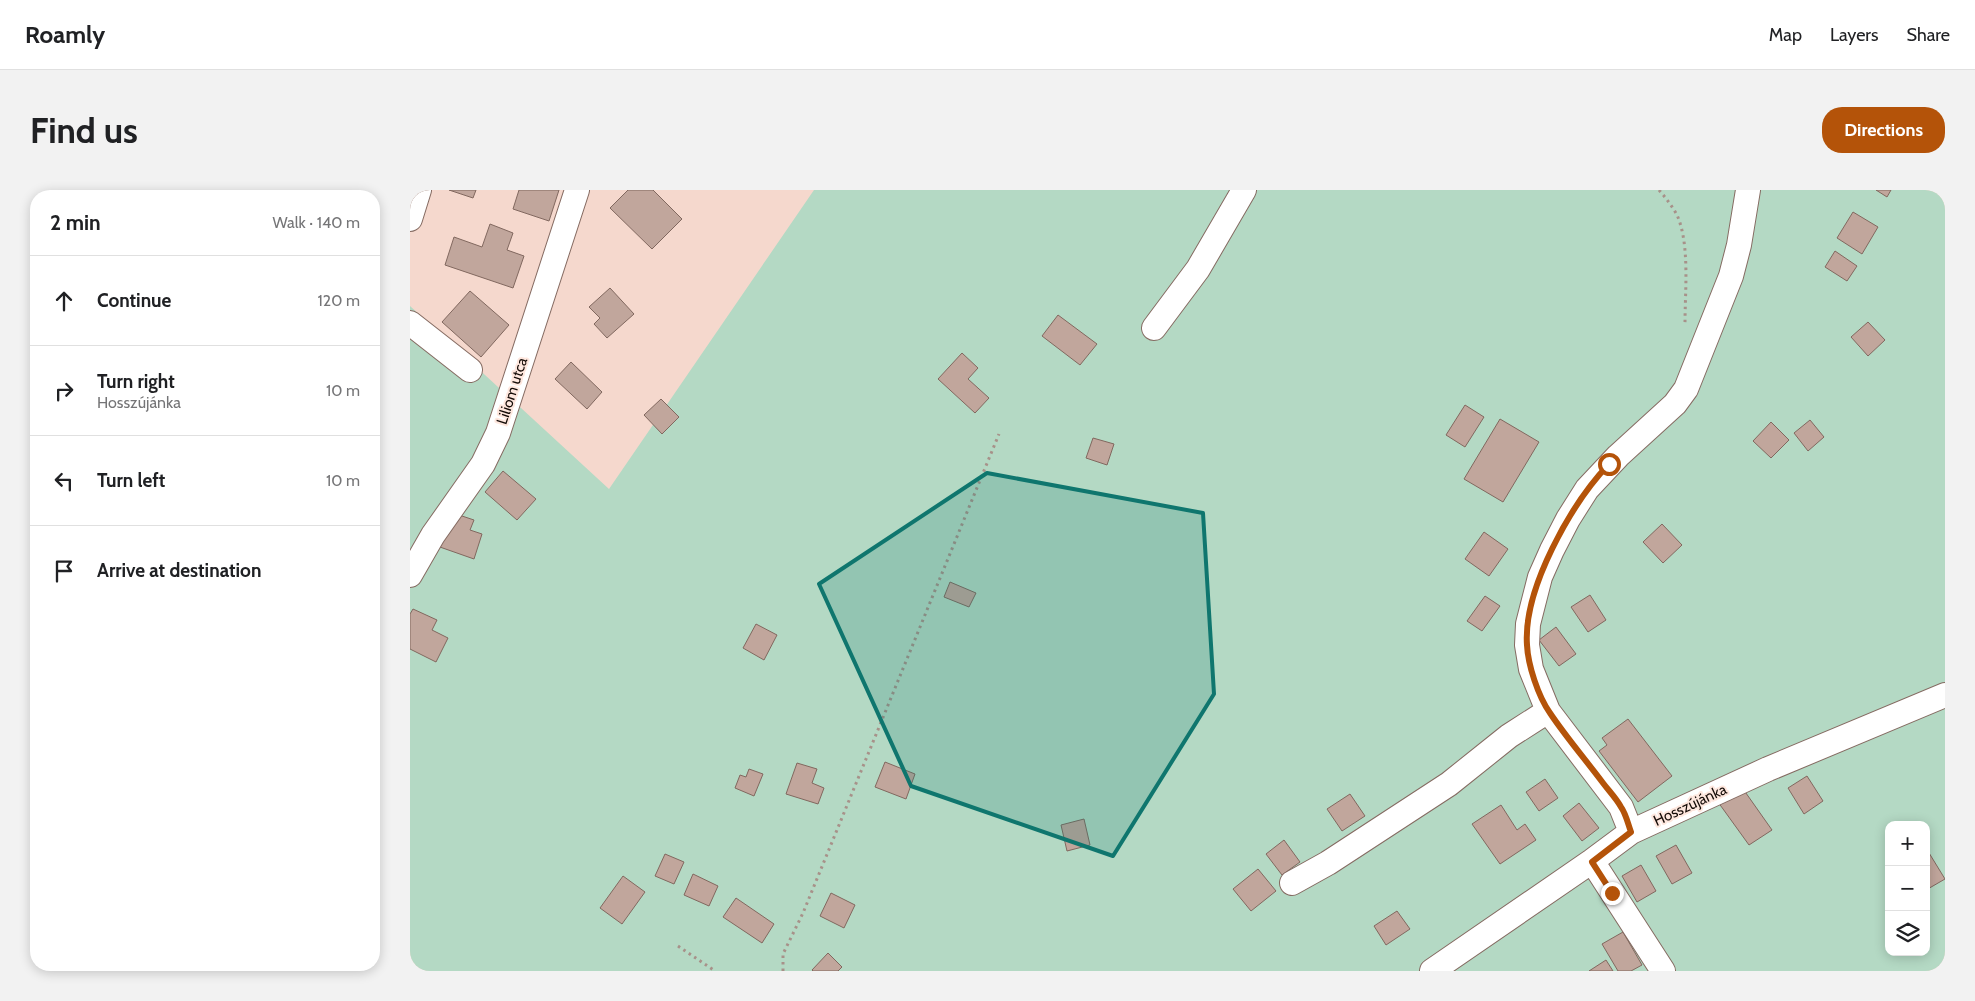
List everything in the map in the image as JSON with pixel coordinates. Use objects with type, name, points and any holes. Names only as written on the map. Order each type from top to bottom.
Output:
[{"type":"street","points":[[410,219],[419,190]]},
{"type":"street","name":"Liliom utca","points":[[410,575],[433,535],[483,464],[498,433],[577,190]]},
{"type":"street","points":[[1154,328],[1198,269],[1244,190]]},
{"type":"street","points":[[1631,832],[1622,807],[1548,711],[1531,669],[1527,645],[1528,624],[1540,577],[1568,519],[1588,489],[1618,456],[1675,404],[1686,389],[1731,276],[1740,245],[1748,190]]},
{"type":"street","points":[[410,323],[470,370]]},
{"type":"street","name":"Hosszújánka","points":[[1432,971],[1592,862],[1631,832],[1768,769],[1945,695]]},
{"type":"street","points":[[1292,883],[1328,863],[1449,784],[1509,736],[1548,711]]},
{"type":"street","points":[[1592,862],[1663,971]]},
{"type":"path","points":[[1659,190],[1677,215],[1681,228],[1685,258],[1685,324]]},
{"type":"path","points":[[783,971],[783,954],[803,913],[999,434]]},
{"type":"path","points":[[678,946],[715,971]]},
{"type":"highlighted area","points":[[987,473],[1203,513],[1214,694],[1113,856],[911,786],[819,584]]},
{"type":"green space","points":[[814,190],[1945,190],[1945,971],[410,971],[410,306],[609,489]]},
{"type":"building","points":[[449,190],[476,190],[473,198]]},
{"type":"building","points":[[519,190],[559,190],[549,221],[513,209]]},
{"type":"building","points":[[628,190],[653,190],[682,219],[652,249],[610,208]]},
{"type":"building","points":[[1876,190],[1891,190],[1887,197]]},
{"type":"building","points":[[1853,212],[1878,227],[1862,254],[1837,238]]},
{"type":"building","points":[[490,224],[513,233],[507,250],[524,256],[513,288],[445,265],[454,237],[482,247]]},
{"type":"building","points":[[1835,251],[1857,266],[1847,281],[1825,267]]},
{"type":"building","points":[[610,288],[634,314],[607,338],[594,324],[600,318],[589,307]]},
{"type":"building","points":[[470,291],[509,325],[481,357],[442,322]]},
{"type":"building","points":[[1058,315],[1097,344],[1080,365],[1042,336]]},
{"type":"building","points":[[1868,322],[1885,340],[1868,356],[1851,337]]},
{"type":"building","points":[[962,353],[978,368],[968,379],[989,398],[975,413],[938,379]]},
{"type":"building","points":[[571,362],[602,392],[587,409],[555,379]]},
{"type":"building","points":[[661,399],[679,417],[662,434],[644,415]]},
{"type":"building","points":[[1465,405],[1484,417],[1465,447],[1446,435]]},
{"type":"building","points":[[1500,419],[1539,442],[1503,502],[1464,479]]},
{"type":"building","points":[[1810,420],[1824,437],[1808,451],[1794,433]]},
{"type":"building","points":[[1771,422],[1789,440],[1771,458],[1753,441]]},
{"type":"building","points":[[1093,438],[1114,444],[1107,465],[1086,458]]},
{"type":"building","points":[[503,471],[536,499],[517,520],[485,492]]},
{"type":"building","points":[[459,515],[474,520],[470,530],[482,534],[474,559],[437,546],[445,522],[455,525]]},
{"type":"building","points":[[1662,524],[1682,545],[1663,563],[1643,542]]},
{"type":"building","points":[[1484,532],[1508,549],[1489,576],[1465,559]]},
{"type":"building","points":[[950,582],[976,593],[969,607],[944,597]]},
{"type":"building","points":[[1590,595],[1606,620],[1588,632],[1571,607]]},
{"type":"building","points":[[1485,596],[1500,606],[1482,631],[1467,621]]},
{"type":"building","points":[[413,609],[437,620],[432,630],[448,638],[436,662],[410,649],[410,614]]},
{"type":"building","points":[[756,624],[777,635],[764,660],[743,648]]},
{"type":"building","points":[[1556,627],[1576,654],[1559,666],[1539,640]]},
{"type":"building","points":[[1628,719],[1672,776],[1638,802],[1599,751],[1607,745],[1602,738]]},
{"type":"building","points":[[885,762],[915,774],[906,799],[875,787]]},
{"type":"building","points":[[797,763],[817,769],[812,783],[824,788],[818,804],[786,794]]},
{"type":"building","points":[[749,769],[763,774],[754,796],[735,788],[740,775],[746,777]]},
{"type":"building","points":[[1807,776],[1823,801],[1804,814],[1788,788]]},
{"type":"building","points":[[1545,779],[1558,798],[1539,811],[1526,792]]},
{"type":"building","points":[[1741,786],[1772,830],[1749,845],[1718,802]]},
{"type":"building","points":[[1350,794],[1365,816],[1342,831],[1327,809]]},
{"type":"building","points":[[1579,803],[1599,828],[1582,841],[1563,816]]},
{"type":"building","points":[[1501,805],[1517,830],[1525,824],[1536,840],[1500,864],[1472,824]]},
{"type":"building","points":[[1084,819],[1090,845],[1067,851],[1061,825]]},
{"type":"building","points":[[1284,840],[1300,862],[1282,875],[1266,854]]},
{"type":"building","points":[[1676,845],[1692,873],[1672,884],[1656,856]]},
{"type":"building","points":[[665,854],[684,862],[674,884],[655,876]]},
{"type":"building","points":[[1930,855],[1945,879],[1930,888]]},
{"type":"building","points":[[1641,865],[1656,891],[1637,902],[1622,876]]},
{"type":"building","points":[[1258,869],[1276,891],[1251,911],[1233,889]]},
{"type":"building","points":[[693,874],[718,886],[709,906],[684,895]]},
{"type":"building","points":[[623,876],[645,892],[622,924],[600,908]]},
{"type":"building","points":[[831,893],[855,905],[844,928],[820,916]]},
{"type":"building","points":[[736,898],[774,924],[762,943],[723,917]]},
{"type":"building","points":[[1397,911],[1410,929],[1386,945],[1374,926]]},
{"type":"building","points":[[1623,932],[1642,965],[1631,971],[1618,971],[1602,944]]},
{"type":"building","points":[[828,953],[842,967],[838,971],[813,971],[812,970]]},
{"type":"building","points":[[1606,960],[1613,971],[1589,971]]},
{"type":"route","points":[[1609,464],[1588,489],[1568,519],[1552,550],[1540,577],[1532,605],[1528,624],[1527,645],[1531,669],[1548,711],[1622,807],[1631,832],[1592,862],[1612,893]]}]
